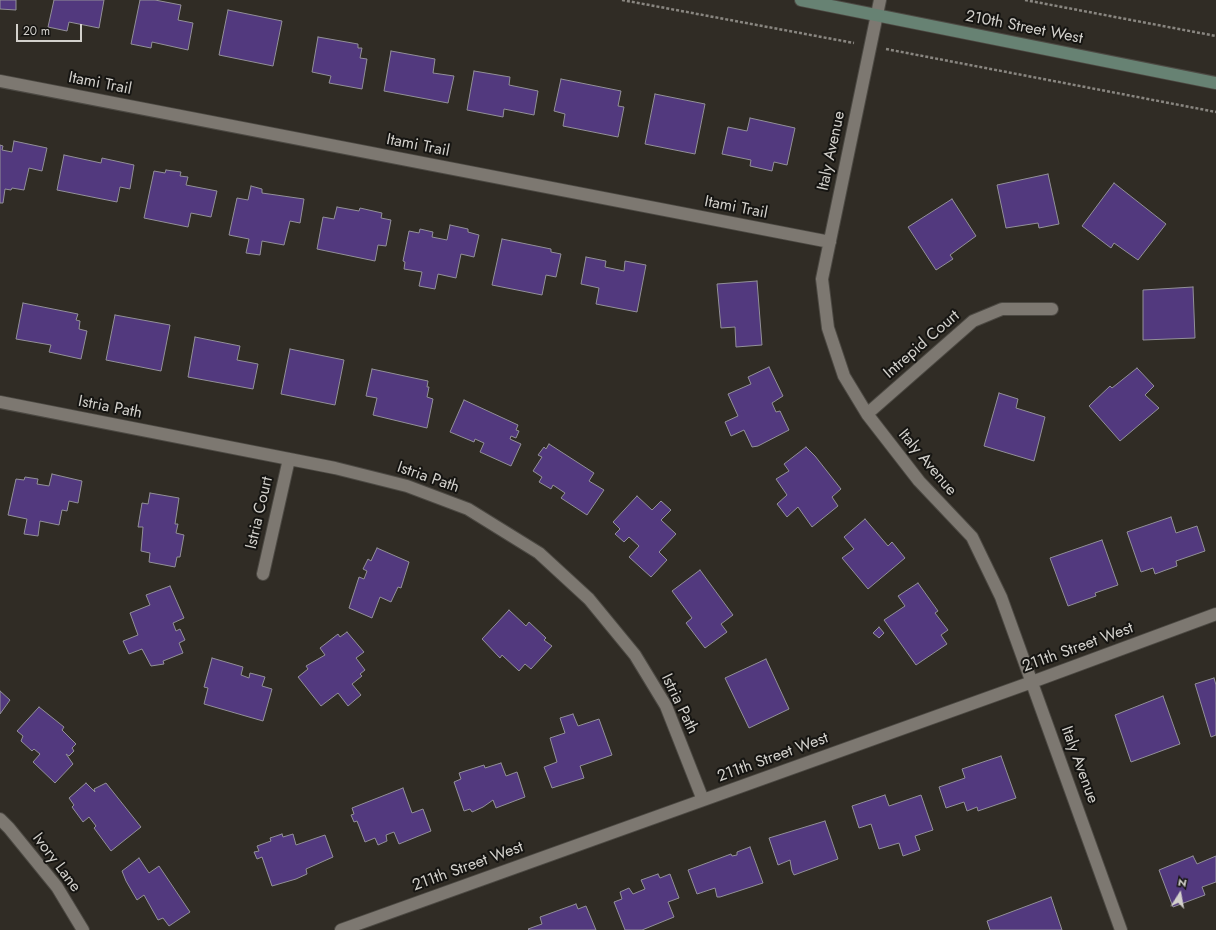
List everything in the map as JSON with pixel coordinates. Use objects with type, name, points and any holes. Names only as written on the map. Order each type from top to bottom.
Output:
[{"type":"street","name":"210th Street West","points":[[801,0],[1216,83]]},
{"type":"street","name":"Italy Avenue","points":[[880,0],[822,279],[828,328],[844,376],[867,414],[919,481],[972,537],[1001,597],[1121,930]]},
{"type":"street","name":"Itami Trail","points":[[0,81],[830,242]]},
{"type":"street","name":"Intrepid Court","points":[[867,414],[973,321],[1002,309],[1052,309]]},
{"type":"street","name":"Istria Path","points":[[0,402],[335,468],[407,486],[468,509],[539,552],[590,599],[635,655],[666,706],[703,800]]},
{"type":"street","name":"Istria Court","points":[[263,574],[289,459]]},
{"type":"street","name":"211th Street West","points":[[341,930],[1032,682],[1216,614]]},
{"type":"street","name":"Ivory Lane","points":[[0,819],[56,886],[83,930]]},
{"type":"path","points":[[622,0],[1216,112]]},
{"type":"path","points":[[1025,0],[1216,36]]},
{"type":"building","points":[[0,0],[16,0],[16,10],[0,9]]},
{"type":"building","points":[[54,0],[104,0],[99,28],[69,22],[67,31],[48,27]]},
{"type":"building","points":[[140,0],[155,0],[181,5],[178,20],[193,23],[188,50],[152,42],[151,48],[131,44]]},
{"type":"building","points":[[228,10],[282,21],[273,66],[219,55]]},
{"type":"building","points":[[318,37],[358,44],[358,48],[362,48],[360,58],[367,59],[362,89],[329,83],[331,76],[312,72]]},
{"type":"building","points":[[391,51],[435,59],[433,73],[454,76],[448,103],[384,91]]},
{"type":"building","points":[[474,71],[510,77],[509,85],[538,91],[534,115],[504,109],[503,117],[467,110]]},
{"type":"building","points":[[561,79],[621,91],[618,106],[624,107],[618,137],[563,126],[565,114],[554,111]]},
{"type":"building","points":[[655,94],[705,104],[695,154],[645,144]]},
{"type":"building","points":[[750,118],[795,128],[787,165],[774,162],[772,171],[750,166],[751,160],[722,154],[728,127],[747,131]]},
{"type":"building","points":[[14,141],[47,148],[42,171],[29,168],[24,190],[12,188],[11,190],[5,189],[3,203],[0,203],[0,145],[3,146],[2,150],[12,152]]},
{"type":"building","points":[[64,155],[101,163],[102,158],[134,165],[130,189],[120,187],[117,202],[57,190]]},
{"type":"building","points":[[166,170],[181,172],[180,176],[188,177],[186,185],[217,191],[211,217],[191,213],[188,227],[144,218],[154,171],[165,173]]},
{"type":"building","points":[[1048,174],[1059,224],[1039,228],[1038,223],[1006,228],[997,185]]},
{"type":"building","points":[[1114,183],[1166,224],[1138,260],[1114,243],[1111,248],[1082,226]]},
{"type":"building","points":[[251,186],[262,189],[262,193],[304,199],[300,223],[290,221],[284,245],[262,241],[260,255],[246,253],[249,239],[229,235],[237,198],[248,200]]},
{"type":"building","points":[[952,199],[976,236],[950,255],[953,259],[936,270],[908,227]]},
{"type":"building","points":[[337,207],[359,211],[360,208],[382,213],[381,218],[391,220],[386,246],[378,245],[375,261],[317,249],[323,217],[334,219]]},
{"type":"building","points":[[450,225],[468,229],[468,232],[479,235],[474,257],[461,254],[456,278],[438,274],[435,289],[419,286],[422,272],[404,269],[405,262],[403,261],[409,231],[419,233],[420,229],[433,232],[432,237],[447,240]]},
{"type":"building","points":[[502,239],[551,249],[551,252],[561,254],[556,277],[546,275],[542,295],[492,285]]},
{"type":"building","points":[[586,257],[606,261],[605,267],[624,271],[625,261],[646,265],[637,312],[596,304],[599,288],[581,284]]},
{"type":"building","points":[[757,281],[762,345],[736,347],[735,327],[721,328],[717,284]]},
{"type":"building","points":[[1193,287],[1195,338],[1143,340],[1143,290]]},
{"type":"building","points":[[23,303],[78,314],[76,320],[80,321],[79,329],[87,331],[81,359],[49,352],[51,345],[16,339]]},
{"type":"building","points":[[115,315],[170,325],[161,371],[106,360]]},
{"type":"building","points":[[195,337],[240,346],[237,360],[258,364],[253,389],[188,377]]},
{"type":"building","points":[[290,349],[344,360],[335,405],[281,394]]},
{"type":"building","points":[[769,367],[783,396],[772,403],[776,412],[780,411],[789,430],[758,446],[752,447],[744,430],[731,436],[725,422],[738,416],[728,394],[751,384],[748,377]]},
{"type":"building","points":[[1137,368],[1154,386],[1145,395],[1159,408],[1120,441],[1089,406],[1110,386],[1112,388]]},
{"type":"building","points":[[372,369],[428,381],[427,387],[429,387],[427,397],[433,399],[427,428],[373,415],[377,398],[366,396]]},
{"type":"building","points":[[999,393],[1018,399],[1016,408],[1045,417],[1034,461],[984,446]]},
{"type":"building","points":[[464,400],[518,425],[516,430],[519,431],[516,438],[511,436],[510,439],[521,444],[511,466],[480,452],[484,443],[475,439],[474,442],[450,432]]},
{"type":"building","points":[[549,444],[594,473],[589,481],[604,490],[587,515],[561,498],[565,493],[553,485],[551,489],[539,482],[542,477],[533,471],[542,457],[538,455],[544,447],[546,449]]},
{"type":"building","points":[[806,447],[841,489],[832,497],[838,506],[812,527],[798,507],[787,517],[777,504],[787,495],[776,479],[789,471],[784,464]]},
{"type":"building","points":[[52,474],[82,481],[78,503],[69,501],[67,511],[62,510],[59,525],[40,521],[38,536],[24,534],[27,519],[8,515],[16,479],[24,480],[25,477],[38,479],[37,484],[49,486]]},
{"type":"building","points":[[150,493],[179,498],[175,524],[178,524],[176,533],[184,535],[180,557],[177,557],[175,567],[149,562],[150,553],[141,551],[143,527],[138,527],[142,503],[148,504]]},
{"type":"building","points":[[637,496],[652,510],[661,501],[671,510],[661,520],[676,534],[659,552],[667,560],[651,577],[629,557],[639,546],[629,537],[624,542],[615,534],[620,529],[613,522]]},
{"type":"building","points":[[1171,517],[1176,533],[1197,526],[1205,551],[1176,561],[1177,566],[1155,574],[1153,568],[1141,572],[1127,532]]},
{"type":"building","points":[[865,519],[888,546],[892,542],[905,558],[868,589],[842,558],[854,549],[844,537]]},
{"type":"building","points":[[1102,540],[1118,585],[1095,593],[1096,596],[1068,606],[1050,558]]},
{"type":"building","points":[[377,548],[409,562],[401,588],[398,587],[391,602],[380,597],[372,618],[349,608],[359,577],[364,579],[367,571],[363,569],[368,559],[371,561]]},
{"type":"building","points":[[700,570],[733,615],[721,624],[727,632],[705,648],[686,623],[692,618],[672,591]]},
{"type":"building","points":[[918,583],[938,611],[935,613],[948,630],[941,635],[947,644],[916,665],[884,620],[905,606],[898,596]]},
{"type":"building","points":[[170,586],[184,618],[173,623],[176,631],[180,629],[185,640],[179,643],[183,653],[163,661],[164,664],[151,666],[142,649],[129,654],[123,641],[138,635],[130,613],[150,605],[146,595]]},
{"type":"building","points":[[509,610],[526,626],[529,622],[546,638],[544,640],[552,646],[531,669],[525,664],[519,671],[502,655],[500,658],[482,639]]},
{"type":"building","points":[[879,627],[884,633],[879,638],[873,633]]},
{"type":"building","points":[[347,632],[364,652],[356,658],[365,670],[360,674],[362,676],[352,684],[361,695],[348,706],[338,693],[321,706],[298,677],[308,669],[306,666],[325,655],[320,648],[338,634],[340,637]]},
{"type":"building","points":[[212,658],[243,667],[241,675],[249,678],[250,673],[265,677],[262,686],[272,689],[263,721],[204,704],[208,688],[204,687]]},
{"type":"building","points":[[766,659],[789,709],[749,728],[725,678]]},
{"type":"building","points":[[1214,678],[1216,685],[1216,735],[1211,737],[1195,684]]},
{"type":"building","points":[[0,691],[10,700],[0,714]]},
{"type":"building","points":[[1163,696],[1180,744],[1131,762],[1115,715]]},
{"type":"building","points":[[39,707],[64,727],[62,730],[76,744],[72,748],[74,751],[69,756],[66,754],[73,764],[55,783],[33,762],[40,754],[34,749],[32,751],[21,741],[23,736],[17,731]]},
{"type":"building","points":[[573,714],[578,726],[599,719],[612,755],[580,766],[584,778],[552,788],[544,767],[557,762],[550,738],[565,733],[560,718]]},
{"type":"building","points":[[1001,756],[1016,798],[978,811],[977,807],[967,811],[964,802],[946,808],[939,787],[965,778],[962,769]]},
{"type":"building","points":[[501,763],[506,776],[517,772],[525,797],[496,808],[493,800],[472,812],[470,809],[464,811],[454,782],[461,779],[459,773],[484,765],[485,768]]},
{"type":"building","points":[[86,783],[95,792],[94,789],[106,783],[141,827],[111,851],[94,828],[96,826],[89,817],[83,822],[72,807],[74,805],[69,798]]},
{"type":"building","points":[[403,788],[412,813],[423,809],[431,831],[399,844],[394,832],[386,835],[387,841],[378,845],[375,838],[365,842],[357,821],[354,822],[351,815],[354,814],[352,808]]},
{"type":"building","points":[[885,795],[889,806],[921,795],[933,830],[915,836],[920,850],[903,856],[899,843],[879,849],[871,824],[859,828],[852,806]]},
{"type":"building","points":[[825,821],[838,859],[794,875],[790,860],[778,865],[769,838]]},
{"type":"building","points":[[282,834],[283,837],[293,834],[296,845],[325,835],[333,857],[306,869],[307,874],[272,886],[262,857],[257,859],[254,852],[259,851],[257,846],[271,841],[270,838]]},
{"type":"building","points":[[750,847],[763,883],[720,897],[717,897],[715,888],[697,894],[688,870],[731,854],[732,856],[737,855],[737,852]]},
{"type":"building","points":[[1193,856],[1197,864],[1216,856],[1216,882],[1202,887],[1205,895],[1173,907],[1159,870]]},
{"type":"building","points":[[139,858],[149,873],[159,866],[190,912],[169,926],[163,918],[158,920],[144,895],[137,900],[126,881],[122,871]]},
{"type":"building","points":[[658,874],[660,878],[670,874],[679,898],[668,902],[674,917],[642,930],[625,930],[614,902],[622,899],[620,892],[629,888],[633,894],[645,889],[641,880]]},
{"type":"building","points":[[1051,897],[1062,930],[990,930],[987,921]]},
{"type":"building","points":[[576,904],[578,909],[586,906],[596,930],[528,929],[542,924],[540,917]]}]
